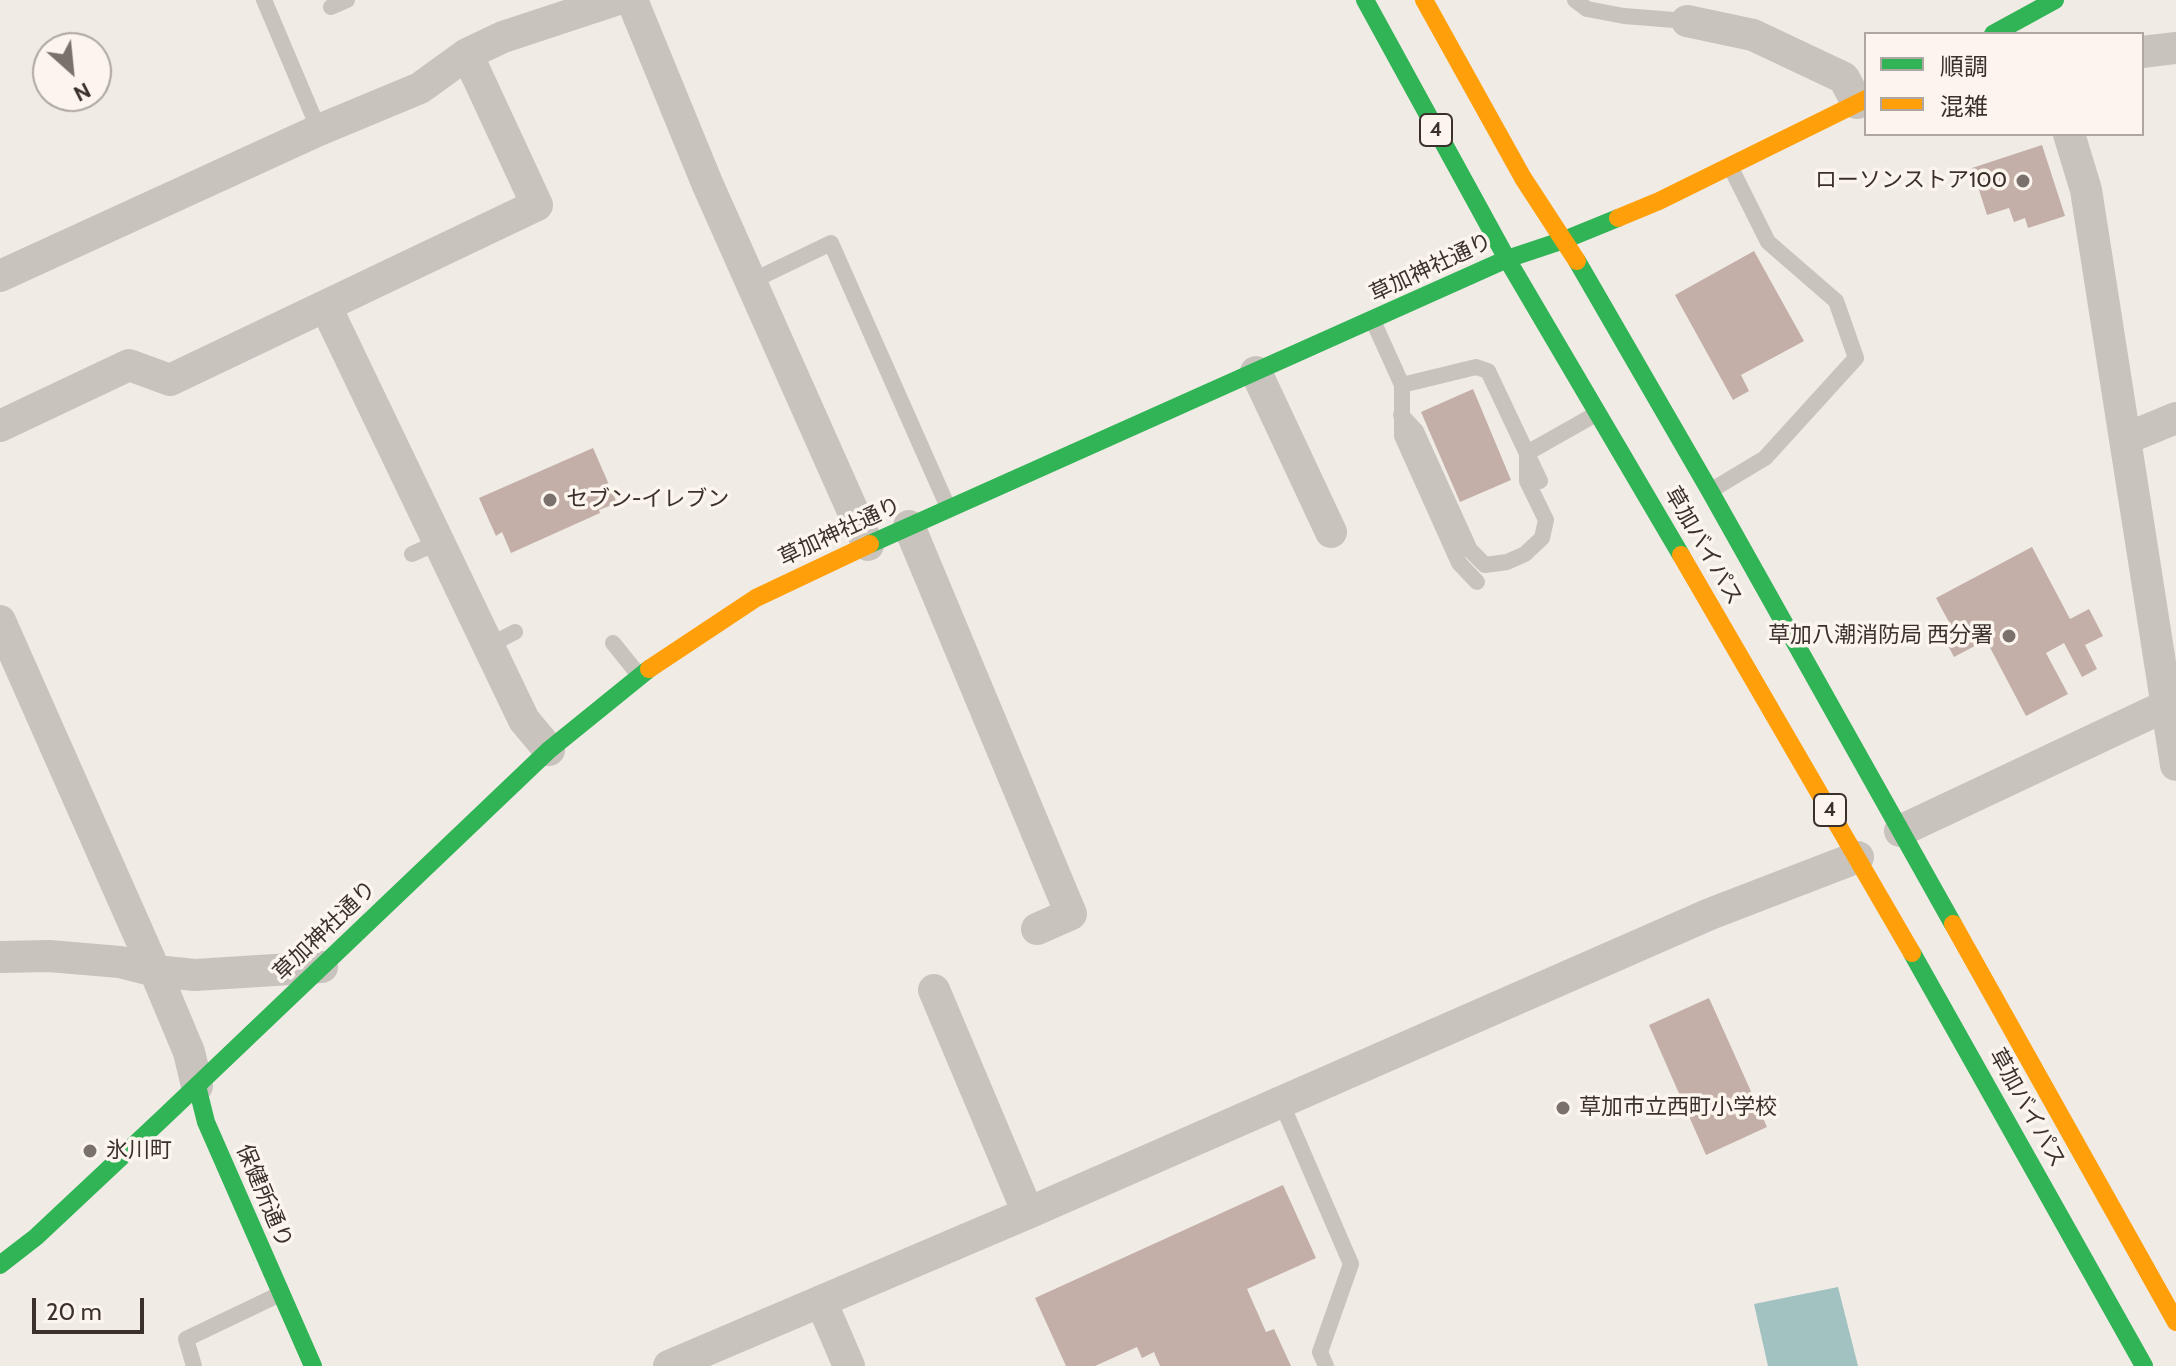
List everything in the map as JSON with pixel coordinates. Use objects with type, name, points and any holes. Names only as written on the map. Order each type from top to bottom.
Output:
[{"type":"main road","name":"草加バイパス","points":[[1365,0],[1507,259],[1858,857],[2144,1366]]},
{"type":"main road","name":"草加バイパス","points":[[1424,0],[1523,178],[1564,240],[1710,491],[2176,1322]]},
{"type":"main road","points":[[2011,22],[2055,0]]},
{"type":"main road","name":"草加神社通り","points":[[0,1265],[36,1237],[197,1086],[549,750],[639,676],[709,627],[756,598],[948,507],[1507,259],[1649,206],[1861,101]]},
{"type":"main road","name":"保健所通り","points":[[197,1086],[206,1122],[313,1366]]},
{"type":"street","points":[[0,276],[319,130],[420,88],[467,54],[503,37],[615,0]]},
{"type":"street","points":[[632,0],[707,183],[868,545]]},
{"type":"street","points":[[1687,21],[1753,35],[1844,78],[1861,101]]},
{"type":"street","points":[[2144,52],[2176,48]]},
{"type":"street","points":[[0,426],[129,365],[170,380],[537,205],[467,54]]},
{"type":"street","points":[[2070,136],[2086,190],[2172,714],[2176,765]]},
{"type":"street","points":[[326,307],[428,499],[425,548],[502,639],[524,720],[549,750]]},
{"type":"street","points":[[1256,372],[1331,532]]},
{"type":"street","points":[[2125,439],[2176,418]]},
{"type":"street","points":[[909,526],[1071,914],[1037,929]]},
{"type":"street","points":[[0,621],[155,971],[189,1052],[197,1086]]},
{"type":"street","points":[[1900,831],[2172,714]]},
{"type":"street","points":[[669,1366],[1028,1213],[1710,914],[1858,857]]},
{"type":"street","points":[[0,957],[49,956],[120,962],[155,971],[195,975],[322,967]]},
{"type":"street","points":[[934,990],[1028,1213]]},
{"type":"street","points":[[821,1301],[849,1366]]},
{"type":"lane","points":[[264,0],[319,130]]},
{"type":"lane","points":[[331,7],[347,0]]},
{"type":"lane","points":[[1575,0],[1587,9],[1624,16],[1687,21]]},
{"type":"lane","points":[[1710,491],[1765,458],[1856,358],[1836,301],[1768,242],[1730,166]]},
{"type":"lane","points":[[752,281],[831,243],[948,507]]},
{"type":"lane","points":[[1373,321],[1402,385],[1402,436],[1459,563],[1477,582]]},
{"type":"lane","points":[[1402,385],[1476,367],[1488,371],[1540,481]]},
{"type":"lane","points":[[1527,453],[1597,413]]},
{"type":"lane","points":[[1401,415],[1416,431],[1470,550],[1485,565],[1516,558],[1542,538],[1546,520],[1527,481],[1527,453]]},
{"type":"lane","points":[[613,643],[639,676]]},
{"type":"lane","points":[[1281,1102],[1351,1264],[1320,1352],[1326,1366]]},
{"type":"lane","points":[[194,1366],[186,1339],[281,1294]]},
{"type":"water","points":[[1838,1287],[1858,1366],[1768,1366],[1754,1304]]},
{"type":"building","points":[[2042,145],[2065,216],[2028,228],[2025,218],[2014,222],[2009,208],[1987,215],[1972,168]]},
{"type":"building","points":[[1754,251],[1804,341],[1741,375],[1749,391],[1733,400],[1675,295]]},
{"type":"building","points":[[1473,389],[1511,480],[1460,502],[1421,412]]},
{"type":"building","points":[[593,448],[617,503],[511,553],[502,532],[496,536],[479,498]]},
{"type":"building","points":[[2032,547],[2070,619],[2089,609],[2103,636],[2085,645],[2097,669],[2082,677],[2064,643],[2046,653],[2068,694],[2026,716],[1986,640],[1954,657],[1939,629],[1950,624],[1936,598]]},
{"type":"building","points":[[1709,998],[1767,1127],[1706,1155],[1649,1025]]},
{"type":"building","points":[[1283,1185],[1316,1258],[1247,1289],[1266,1332],[1274,1329],[1291,1366],[1160,1366],[1154,1352],[1142,1358],[1137,1347],[1095,1366],[1066,1366],[1035,1298]]},
{"type":"traffic: fast","points":[[1365,0],[1507,259],[1681,555]]},
{"type":"traffic: fast","points":[[1997,32],[2055,0]]},
{"type":"traffic: fast","points":[[870,544],[1507,259],[1618,218]]},
{"type":"traffic: fast","points":[[1577,261],[1953,924]]},
{"type":"traffic: fast","points":[[0,1265],[36,1237],[165,1116],[549,750],[649,669]]},
{"type":"traffic: fast","points":[[1912,953],[2144,1366]]},
{"type":"traffic: fast","points":[[197,1086],[206,1122],[313,1366]]},
{"type":"traffic: slow","points":[[1424,0],[1523,178],[1577,261]]},
{"type":"traffic: slow","points":[[1618,218],[1659,201],[1864,100]]},
{"type":"traffic: slow","points":[[649,669],[756,598],[870,544]]},
{"type":"traffic: slow","points":[[1681,555],[1912,953]]},
{"type":"traffic: slow","points":[[1953,924],[2176,1322]]},
{"type":"place","name":"ローソンストア100","points":[[2023,181]]},
{"type":"place","name":"セブン-イレブン","points":[[550,500]]},
{"type":"place","name":"草加八潮消防局 西分署","points":[[2009,636]]},
{"type":"place","name":"草加市立西町小学校","points":[[1563,1108]]},
{"type":"place","name":"氷川町","points":[[90,1151]]}]
